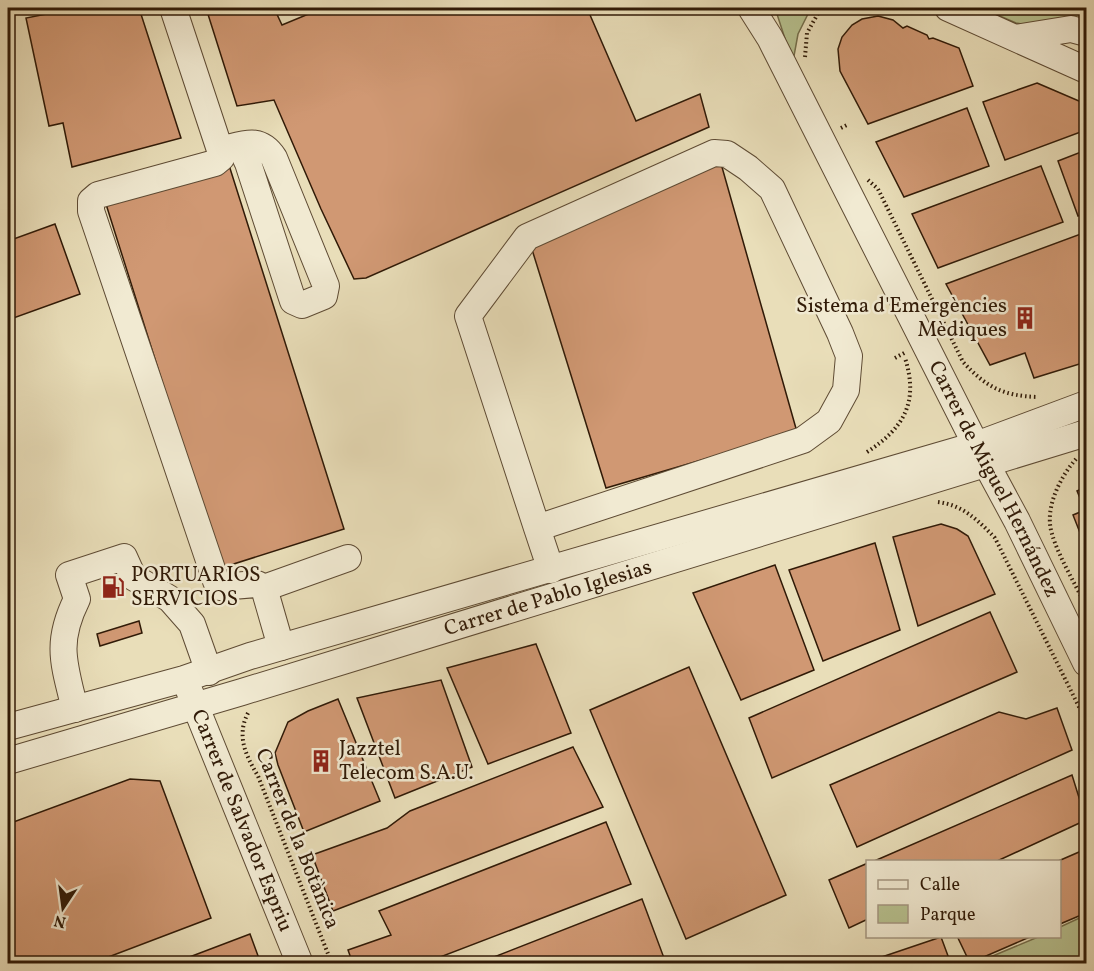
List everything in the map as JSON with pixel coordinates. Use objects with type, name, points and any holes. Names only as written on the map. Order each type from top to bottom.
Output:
[{"type":"street","points":[[173,8],[230,148],[248,163],[294,301],[302,305],[324,296],[326,286],[274,158],[267,147],[256,143],[230,148],[215,164],[98,195],[91,201],[91,211],[216,581],[220,587],[257,584],[264,588],[281,647]]},
{"type":"street","name":"Carrer de Miguel Hernández","points":[[751,8],[770,38],[981,455],[1017,521],[1086,663]]},
{"type":"street","name":"Carrer de Miguel Hernández","points":[[767,8],[770,38]]},
{"type":"street","points":[[948,8],[1086,70]]},
{"type":"street","points":[[1016,38],[1071,29],[1086,33]]},
{"type":"street","points":[[537,528],[803,440],[829,421],[846,390],[849,356],[772,189],[748,168],[726,154],[714,153],[527,237],[468,316],[537,528],[551,570]]},
{"type":"street","name":"Carrer de Pablo Iglesias","points":[[8,761],[826,512],[981,455],[1086,404]]},
{"type":"street","name":"Carrer de Pablo Iglesias","points":[[8,727],[209,672],[281,647],[551,570],[981,455],[1083,444]]},
{"type":"street","points":[[75,709],[62,655],[67,619],[77,599],[69,575],[124,557],[137,581],[170,599],[192,624],[209,672]]},
{"type":"street","points":[[264,588],[348,558]]},
{"type":"street","name":"Carrer de Salvador Espriu","points":[[184,679],[300,963]]},
{"type":"path","points":[[806,65],[807,33],[821,8]]},
{"type":"path","points":[[834,122],[840,129],[847,125]]},
{"type":"path","points":[[865,177],[878,189],[963,362],[975,376],[990,387],[1020,395],[1043,397]]},
{"type":"path","name":"Carrer de Miguel Hernández","points":[[942,337],[957,330]]},
{"type":"path","points":[[861,456],[884,441],[902,420],[909,400],[911,378],[905,353],[899,344]]},
{"type":"path","name":"Carrer de Miguel Hernández","points":[[895,358],[905,353]]},
{"type":"path","points":[[1083,444],[1055,495],[1050,523],[1054,537],[1086,606]]},
{"type":"path","points":[[934,502],[960,508],[983,525],[995,538],[1086,721]]},
{"type":"path","name":"Carrer de la Botànica","points":[[252,704],[244,720],[241,740],[258,776],[332,963]]},
{"type":"green space","points":[[775,8],[811,8],[798,34],[794,56],[791,57]]},
{"type":"green space","points":[[981,8],[1082,8],[1078,22],[1028,25],[1016,23]]},
{"type":"green space","points":[[1086,915],[1086,963],[976,963],[1036,938],[1061,938],[1061,927]]},
{"type":"building","points":[[77,8],[139,8],[181,138],[72,167],[63,123],[49,126],[26,18]]},
{"type":"building","points":[[206,8],[274,8],[282,25],[323,8],[587,8],[636,121],[700,94],[709,127],[366,278],[354,279],[274,100],[237,106]]},
{"type":"building","points":[[878,16],[893,20],[903,28],[907,26],[927,35],[929,39],[933,38],[959,48],[973,86],[868,124],[840,71],[838,49],[842,37],[852,25],[862,19]]},
{"type":"building","points":[[1037,83],[1086,104],[1086,130],[1005,160],[983,102]]},
{"type":"building","points":[[967,108],[989,166],[904,197],[876,142]]},
{"type":"building","points":[[1086,150],[1086,213],[1078,216],[1058,161]]},
{"type":"building","points":[[720,160],[797,432],[606,488],[530,243]]},
{"type":"building","points":[[228,162],[344,529],[221,568],[105,201]]},
{"type":"building","points":[[1041,166],[1063,222],[938,268],[912,214]]},
{"type":"building","points":[[55,224],[80,294],[8,320],[8,241]]},
{"type":"building","name":"Sistema d'Emergències Mèdiques","points":[[1086,232],[1086,362],[1034,378],[1025,353],[990,365],[946,284]]},
{"type":"building","points":[[1086,487],[1086,548],[1073,515],[1085,510],[1077,491]]},
{"type":"building","points":[[941,524],[957,529],[968,536],[995,594],[918,626],[893,537]]},
{"type":"building","points":[[875,543],[900,630],[823,661],[789,570]]},
{"type":"building","points":[[775,565],[814,670],[741,700],[693,593]]},
{"type":"building","points":[[990,612],[1017,672],[772,778],[749,718]]},
{"type":"building","points":[[139,621],[142,633],[100,646],[97,634]]},
{"type":"building","points":[[536,644],[571,733],[488,764],[447,668]]},
{"type":"building","points":[[689,667],[786,895],[686,939],[590,710]]},
{"type":"building","points":[[441,680],[472,767],[395,798],[357,698]]},
{"type":"building","name":"Jazztel Telecom S.A.U.","points":[[338,699],[380,801],[304,832],[275,753],[288,722]]},
{"type":"building","points":[[1057,708],[1072,750],[857,847],[830,785],[999,712],[1026,719]]},
{"type":"building","points":[[573,747],[603,807],[333,911],[312,855],[387,828],[410,811]]},
{"type":"building","points":[[1072,775],[1086,820],[999,860],[877,860]]},
{"type":"building","points":[[130,779],[160,781],[211,918],[90,964],[17,964],[8,938],[8,824]]},
{"type":"building","points":[[606,822],[631,884],[422,964],[353,964],[348,950],[391,935],[379,911]]},
{"type":"building","points":[[1086,849],[1086,913],[1061,924],[1061,860]]},
{"type":"building","points":[[866,864],[866,920],[849,928],[829,880]]},
{"type":"building","points":[[642,899],[664,958],[650,964],[476,964]]},
{"type":"building","points":[[250,934],[261,964],[171,964]]},
{"type":"building","points":[[941,938],[951,964],[861,964]]},
{"type":"building","points":[[958,938],[1027,938],[970,963]]},
{"type":"place","name":"Sistema d'Emergències Mèdiques","points":[[1025,318]]},
{"type":"place","name":"PORTUARIOS SERVICIOS","points":[[113,587]]},
{"type":"place","name":"Jazztel Telecom S.A.U.","points":[[321,761]]}]
